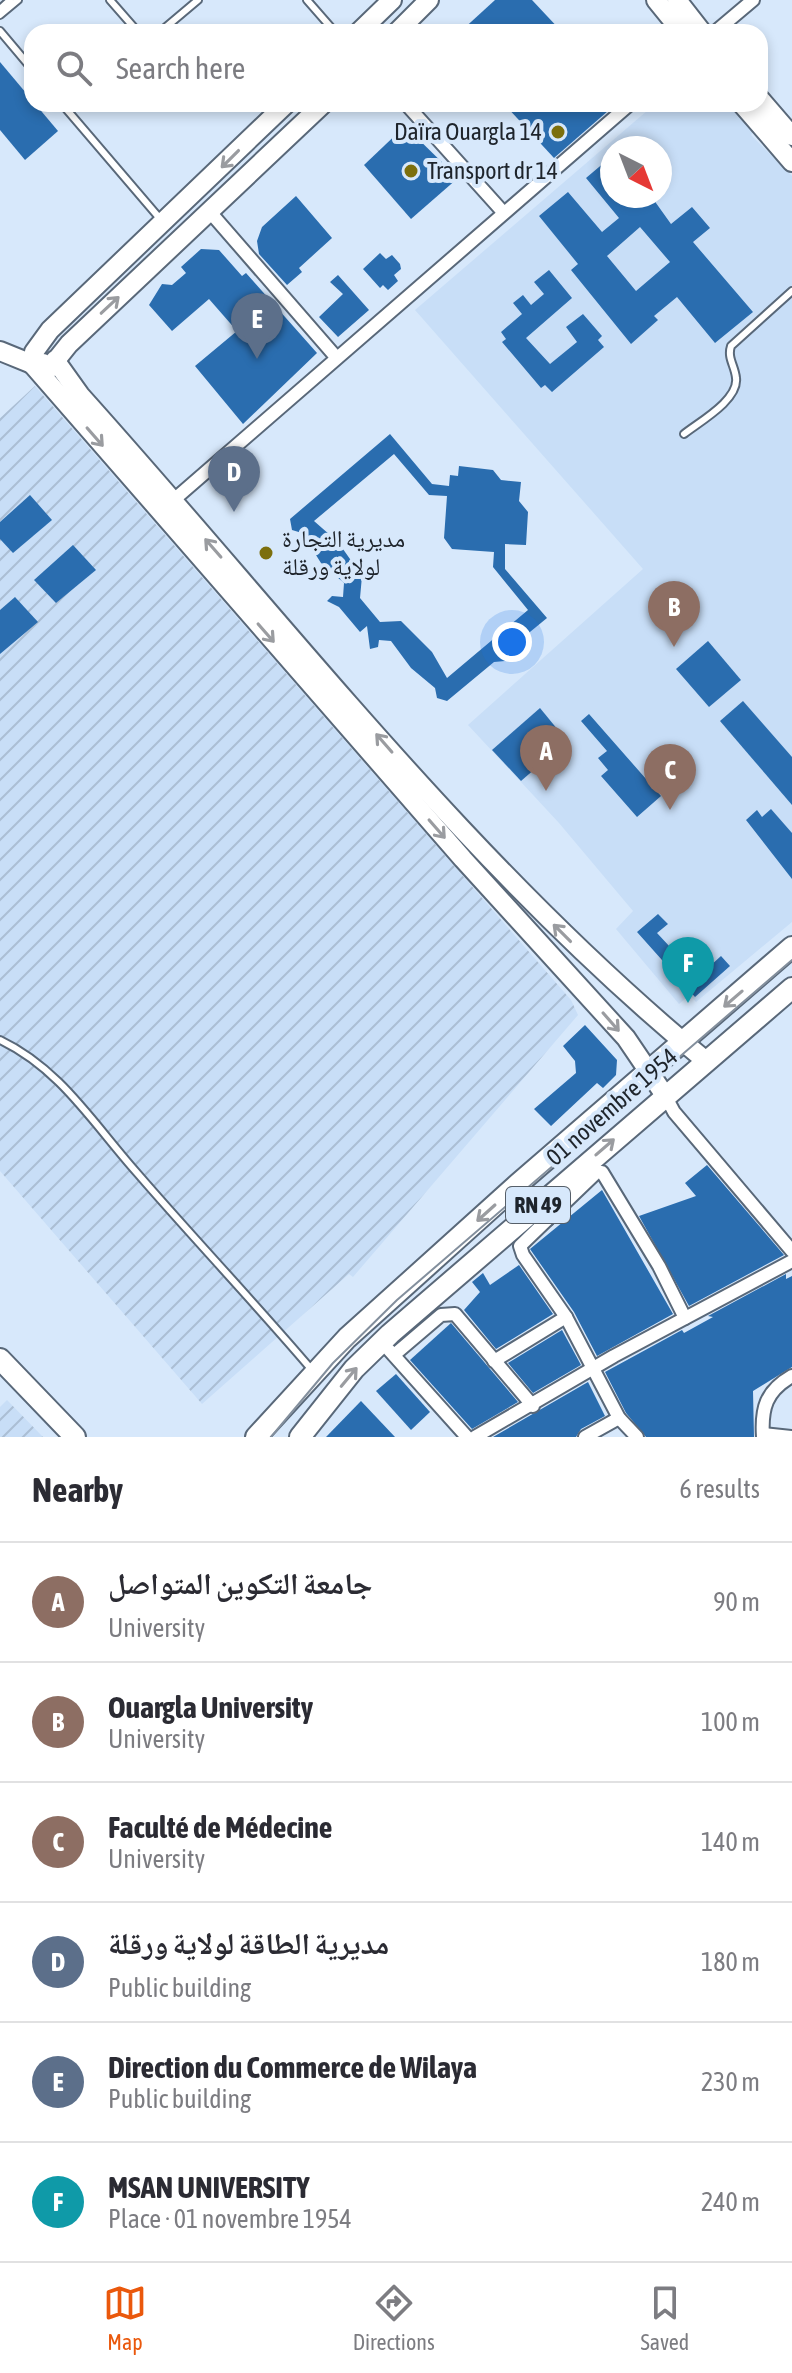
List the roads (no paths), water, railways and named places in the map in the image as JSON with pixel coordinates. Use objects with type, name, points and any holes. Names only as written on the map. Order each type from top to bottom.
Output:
[{"type":"main road","name":"RN 49","points":[[256,1437],[314,1372],[518,1184],[792,947]]},
{"type":"main road","name":"01 novembre 1954","points":[[300,1437],[444,1286],[542,1212],[706,1061],[792,988]]},
{"type":"main road","points":[[3,1365],[57,1437]]},
{"type":"main road","points":[[3,1365],[75,1437]]},
{"type":"street","points":[[367,24],[392,0]]},
{"type":"street","points":[[405,24],[429,0]]},
{"type":"street","points":[[656,0],[676,24]]},
{"type":"street","points":[[677,0],[696,24]]},
{"type":"street","points":[[724,24],[753,0]]},
{"type":"street","points":[[38,371],[34,352],[50,330],[278,112]]},
{"type":"street","points":[[59,368],[69,344],[315,112]]},
{"type":"street","points":[[413,112],[503,212]]},
{"type":"street","points":[[167,506],[621,112]]},
{"type":"street","points":[[764,112],[792,136]]},
{"type":"street","points":[[764,112],[792,162]]},
{"type":"street","points":[[210,212],[336,357]]},
{"type":"street","points":[[0,351],[38,371],[167,506]]},
{"type":"street","points":[[38,371],[59,368]]},
{"type":"street","points":[[59,368],[167,506],[607,1017],[650,1070],[674,1112],[792,1251]]},
{"type":"street","points":[[417,794],[622,991],[706,1061]]},
{"type":"street","points":[[637,1437],[619,1418],[566,1317],[520,1246],[542,1212],[597,1172],[602,1172],[659,1266],[685,1318]]},
{"type":"street","points":[[475,1437],[792,1261]]},
{"type":"street","points":[[444,1286],[455,1314],[533,1406]]},
{"type":"street","points":[[455,1314],[441,1315],[387,1349],[467,1437]]},
{"type":"street","points":[[494,1361],[566,1317]]},
{"type":"street","points":[[791,1437],[763,1436],[765,1402],[771,1391],[792,1376]]},
{"type":"street","points":[[585,1437],[619,1418]]},
{"type":"lane","points":[[0,9],[10,0]]},
{"type":"lane","points":[[0,15],[18,0]]},
{"type":"lane","points":[[110,0],[131,24]]},
{"type":"lane","points":[[170,24],[198,0]]},
{"type":"lane","points":[[307,0],[328,24]]},
{"type":"lane","points":[[0,31],[24,60]]},
{"type":"lane","points":[[70,112],[164,224]]},
{"type":"lane","points":[[684,434],[732,394],[737,384],[729,353],[731,346],[792,291]]},
{"type":"lane","points":[[0,1040],[42,1065],[75,1096],[137,1174],[314,1372]]},
{"type":"tram line","points":[[271,1437],[333,1363],[397,1300],[792,960]]},
{"type":"place","name":"Daïra Ouargla 14","points":[[558,132]]},
{"type":"place","name":"Transport dr 14","points":[[411,171]]},
{"type":"place","name":"Direction du Commerce de Wilaya","points":[[257,359]]},
{"type":"place","name":"مديرية الطاقة لولاية ورقلة","points":[[234,512]]},
{"type":"place","name":"مديرية التجارة لولاية ورقلة","points":[[266,553]]},
{"type":"place","name":"Ouargla University","points":[[674,647]]},
{"type":"place","name":"جامعة التكوين المتواصل","points":[[546,791]]},
{"type":"place","name":"Faculté de Médecine","points":[[670,810]]},
{"type":"place","name":"MSAN UNIVERSITY","points":[[688,1003]]}]
